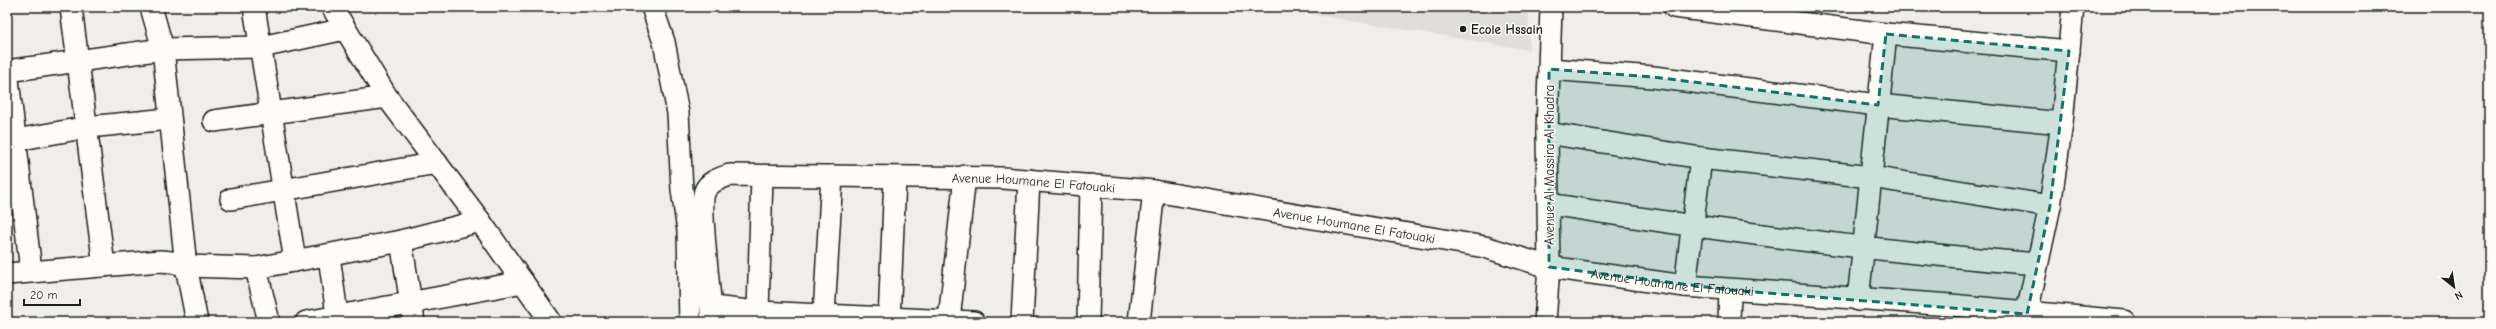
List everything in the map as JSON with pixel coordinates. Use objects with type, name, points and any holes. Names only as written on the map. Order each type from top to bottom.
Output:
[{"type":"street","points":[[71,7],[77,60],[88,128],[104,266]]},
{"type":"street","points":[[151,7],[163,49],[169,119],[186,266],[197,322]]},
{"type":"street","points":[[254,7],[295,261]]},
{"type":"street","points":[[332,7],[387,97],[480,221],[551,322]]},
{"type":"street","points":[[652,7],[664,42],[678,113],[682,190],[688,231],[690,322]]},
{"type":"street","name":"Avenue Al Massira Al Khadra","points":[[1545,322],[1549,267],[1547,133],[1551,7]]},
{"type":"street","points":[[1674,7],[1792,14],[1886,34],[2069,51]]},
{"type":"street","points":[[2026,318],[2050,206],[2062,123],[2073,7]]},
{"type":"street","points":[[31,271],[7,71],[163,49],[261,47],[345,29]]},
{"type":"street","points":[[1858,300],[1886,34]]},
{"type":"street","points":[[1550,69],[1653,77],[1878,105],[2062,123]]},
{"type":"street","points":[[214,120],[272,114],[387,97]]},
{"type":"street","points":[[16,140],[88,128],[169,119]]},
{"type":"street","points":[[1547,133],[1701,158],[1871,177],[2050,206]]},
{"type":"street","points":[[1685,286],[1701,158]]},
{"type":"street","points":[[232,200],[437,163]]},
{"type":"street","name":"Avenue Houmane El Fatouaki","points":[[712,314],[703,212],[704,192],[716,180],[730,175],[895,178],[965,176],[1154,191],[1485,247],[1549,267],[1685,286],[1951,306],[2026,318],[2124,322]]},
{"type":"street","points":[[758,312],[762,176]]},
{"type":"street","points":[[824,315],[832,176]]},
{"type":"street","points":[[949,320],[965,176]]},
{"type":"street","points":[[889,320],[895,178]]},
{"type":"street","points":[[1022,322],[1029,180]]},
{"type":"street","points":[[1088,322],[1091,185]]},
{"type":"street","points":[[1139,322],[1154,191]]},
{"type":"street","points":[[1549,204],[1693,226],[1864,248],[2037,264]]},
{"type":"street","points":[[7,274],[160,261],[172,262],[186,266],[256,268],[329,256],[400,241],[480,221]]},
{"type":"street","points":[[400,241],[414,322]]},
{"type":"street","points":[[329,256],[338,318]]},
{"type":"street","points":[[256,268],[269,322]]},
{"type":"street","points":[[306,322],[338,318],[410,302],[523,282]]},
{"type":"street","points":[[1729,322],[1730,290]]},
{"type":"street","points":[[712,314],[758,312],[889,320],[949,320],[974,322]]},
{"type":"highlighted area","points":[[1886,34],[2069,51],[2050,206],[2027,314],[1730,290],[1549,267],[1549,69],[1653,77],[1878,105]]},
{"type":"shaded area","name":"Ecole Hssain","points":[[1267,7],[1529,7],[1529,50]]},
{"type":"place","name":"Ecole Hssain","points":[[1463,29]]}]
